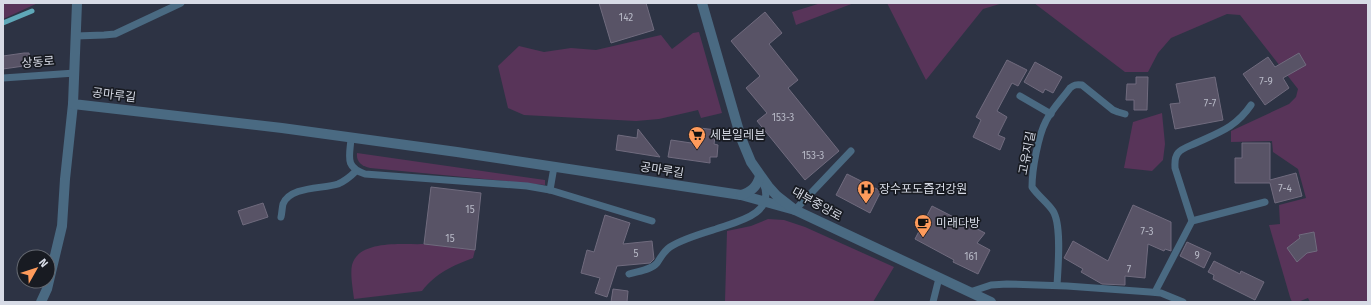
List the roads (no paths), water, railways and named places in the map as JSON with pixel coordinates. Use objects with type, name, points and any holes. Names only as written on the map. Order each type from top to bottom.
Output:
[{"type":"street","points":[[41,302],[47,289],[62,226],[65,179],[73,104],[78,3]]},
{"type":"street","name":"대부중앙로","points":[[702,3],[741,138],[751,162],[760,176],[777,196],[795,210],[991,302]]},
{"type":"street","name":"공마루길","points":[[73,104],[282,128],[554,167],[741,195],[795,210]]},
{"type":"street","points":[[741,195],[752,191],[760,176]]},
{"type":"lane","points":[[76,36],[104,36],[115,34],[181,3]]},
{"type":"lane","name":"상동로","points":[[3,78],[75,73]]},
{"type":"lane","name":"고유지길","points":[[1057,285],[1058,241],[1056,217],[1052,210],[1032,187],[1040,137],[1043,128],[1051,114],[1070,88],[1077,84],[1082,85],[1113,110],[1125,114]]},
{"type":"lane","points":[[1020,96],[1051,114]]},
{"type":"lane","points":[[1155,292],[1192,220],[1176,168],[1175,160],[1177,154],[1183,149],[1235,124],[1244,116],[1251,105]]},
{"type":"lane","points":[[351,138],[349,157],[351,165],[356,171],[365,174],[509,184],[550,190],[652,221]]},
{"type":"lane","points":[[795,210],[851,151]]},
{"type":"lane","points":[[550,190],[554,167]]},
{"type":"lane","points":[[281,217],[284,203],[293,194],[305,190],[338,184],[347,179],[356,171]]},
{"type":"lane","points":[[629,274],[649,268],[656,264],[664,252],[670,247],[705,232],[748,219],[760,209],[764,202],[766,194],[760,176]]},
{"type":"lane","points":[[1192,220],[1265,202]]},
{"type":"lane","points":[[933,302],[939,278]]},
{"type":"lane","points":[[970,292],[991,284],[1057,285],[1155,292],[1183,302]]},
{"type":"waterway","points":[[3,23],[32,11]]},
{"type":"place","name":"세븐일레븐","points":[[697,150]]},
{"type":"place","name":"장수포도즙건강원","points":[[866,204]]},
{"type":"place","name":"미래다방","points":[[923,238]]}]
